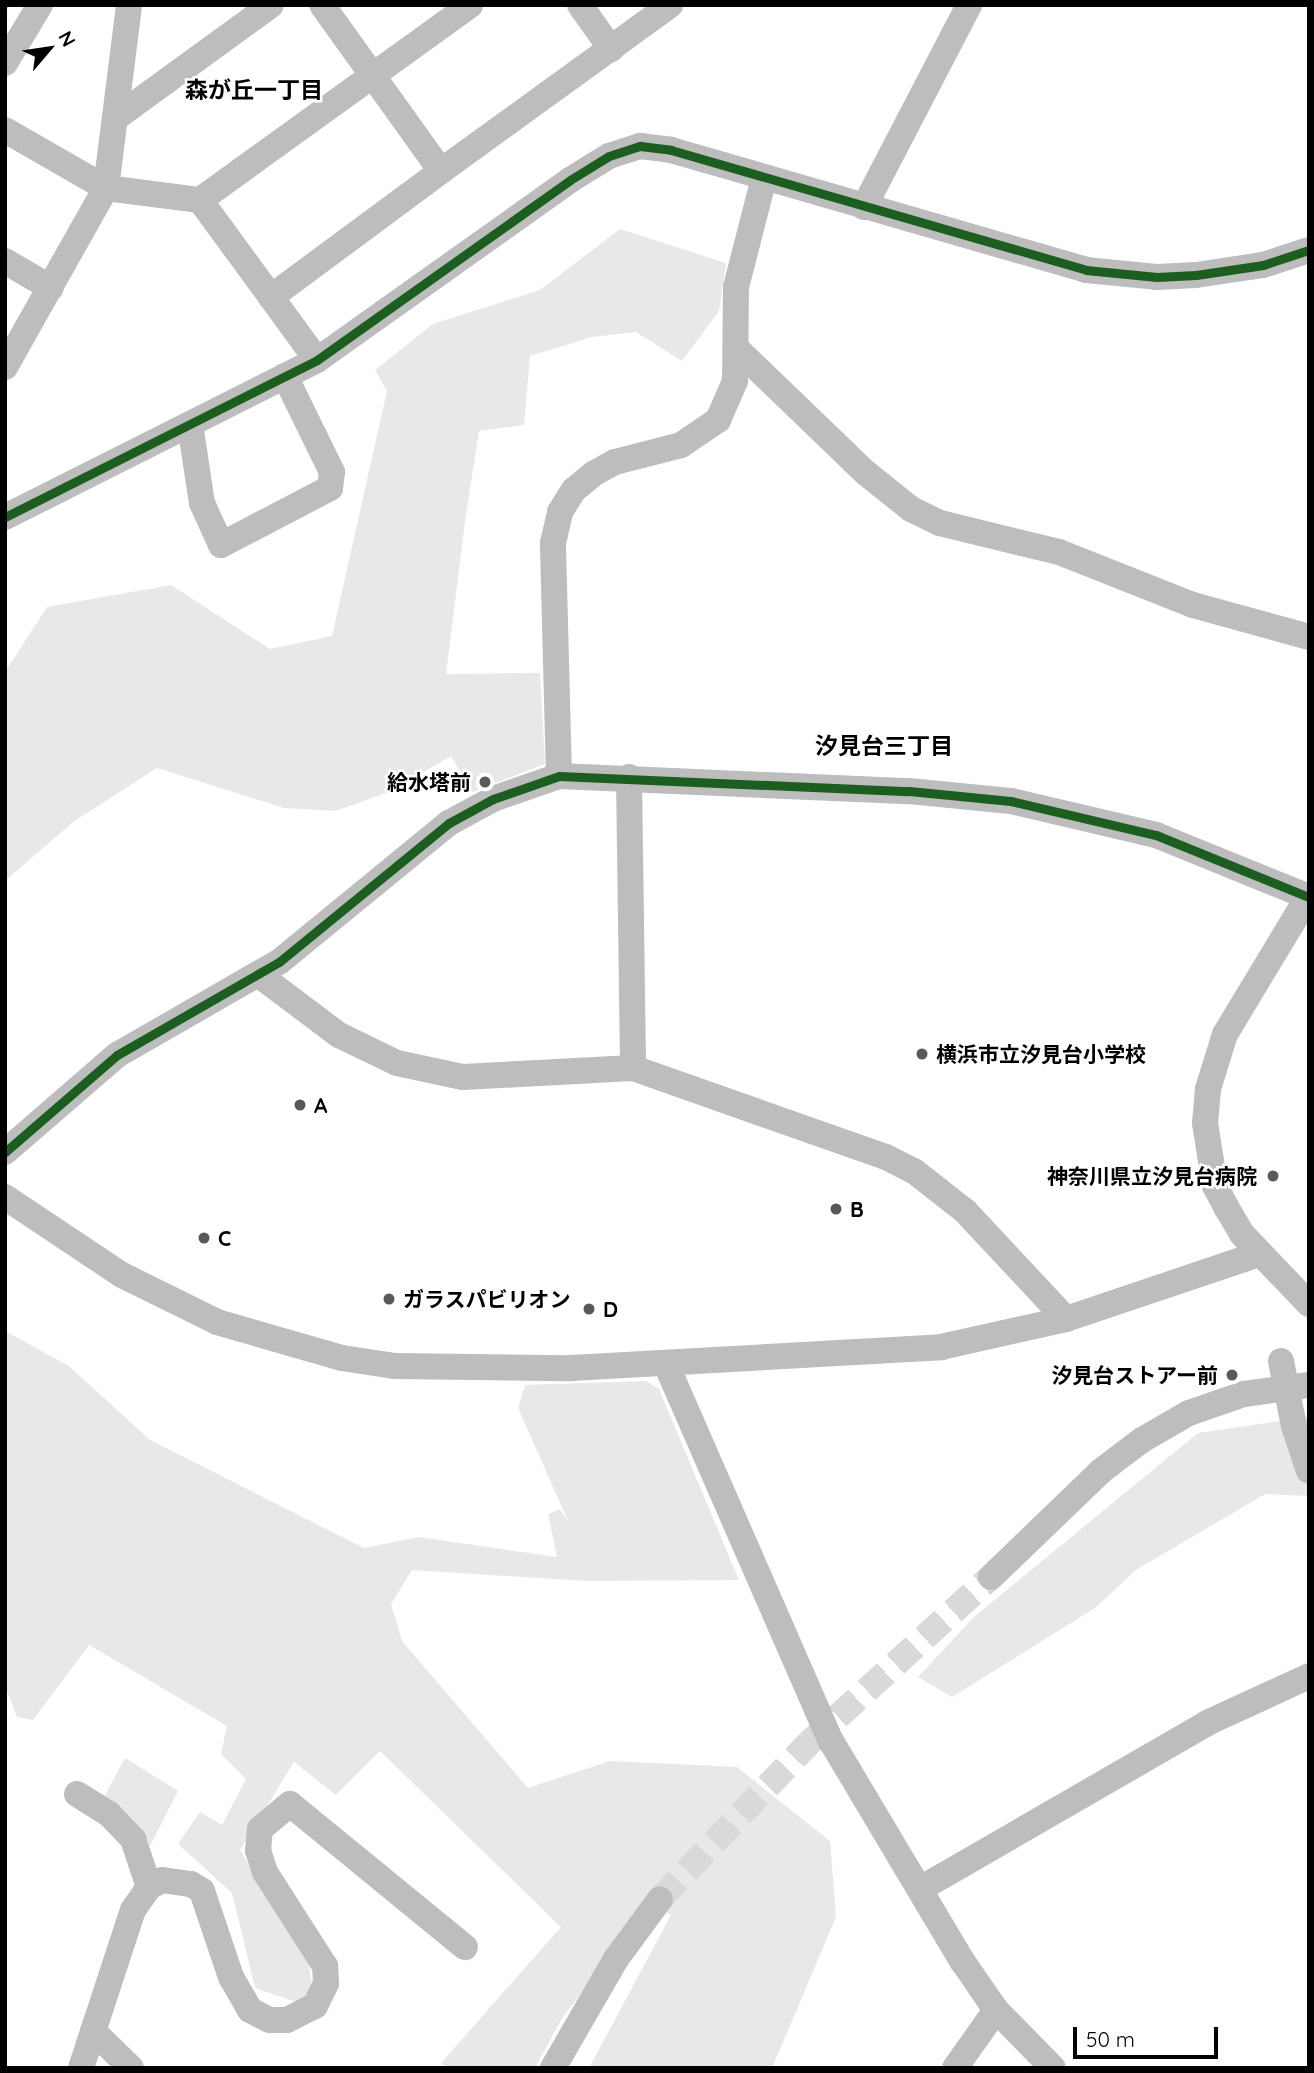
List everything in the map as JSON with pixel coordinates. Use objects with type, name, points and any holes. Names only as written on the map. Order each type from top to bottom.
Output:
[{"type":"street","points":[[5,63],[40,5]]},
{"type":"street","points":[[5,366],[106,188],[129,5]]},
{"type":"street","points":[[117,117],[271,5]]},
{"type":"street","points":[[322,5],[442,171]]},
{"type":"street","points":[[5,130],[106,188],[200,200],[470,5]]},
{"type":"street","points":[[580,5],[611,49]]},
{"type":"street","points":[[271,297],[670,5]]},
{"type":"street","points":[[864,207],[970,5]]},
{"type":"street","points":[[5,517],[317,360],[609,156],[640,146],[671,149],[1042,260],[1127,276],[1228,271],[1309,250]]},
{"type":"street","points":[[559,776],[553,543],[560,512],[574,490],[593,474],[615,462],[681,445],[703,433],[728,402],[735,381],[736,287],[764,178]]},
{"type":"street","points":[[200,200],[317,360]]},
{"type":"street","points":[[5,261],[51,288]]},
{"type":"street","points":[[736,348],[888,493],[940,523],[1059,552],[1193,605],[1309,637]]},
{"type":"street","points":[[190,424],[202,503],[221,545],[330,488],[332,472],[285,376]]},
{"type":"street","points":[[5,1152],[117,1055],[259,975],[449,823],[493,799],[559,776],[629,777],[961,794],[1036,805],[1156,835],[1308,896],[1225,1034],[1208,1089],[1205,1123],[1215,1186],[1242,1234],[1309,1304]]},
{"type":"street","points":[[629,777],[633,1068]]},
{"type":"street","points":[[259,975],[368,1052],[431,1072],[498,1077],[564,1068],[633,1068],[804,1125],[914,1171],[965,1211],[1066,1320]]},
{"type":"street","points":[[5,1197],[122,1275],[218,1322],[274,1340],[395,1366],[571,1368],[942,1347],[1066,1320],[1259,1254]]},
{"type":"street","points":[[1281,1361],[1294,1426],[1309,1471]]},
{"type":"street","points":[[666,1364],[817,1712],[920,1889],[996,2010],[1054,2068]]},
{"type":"street","points":[[991,1577],[1101,1471],[1142,1440],[1189,1413],[1244,1394],[1309,1385]]},
{"type":"street","points":[[920,1889],[1207,1723],[1309,1676]]},
{"type":"street","points":[[77,1794],[109,1814],[133,1839],[149,1887]]},
{"type":"street","points":[[81,2068],[133,1910],[149,1887],[171,1880],[202,1891],[239,1997],[250,2010],[270,2020],[303,2015],[315,2006],[326,1983],[325,1966],[314,1944],[265,1872],[258,1851],[260,1829],[290,1804],[465,1947]]},
{"type":"street","points":[[553,2068],[616,1959],[660,1899]]},
{"type":"street","points":[[956,2068],[996,2010]]},
{"type":"street","points":[[93,2031],[131,2068]]},
{"type":"shaded area","points":[[620,229],[726,263],[719,311],[682,361],[636,332],[592,337],[530,356],[524,425],[479,431],[465,521],[446,674],[540,673],[545,764],[472,792],[451,756],[391,791],[336,811],[284,808],[157,768],[73,822],[5,881],[5,672],[47,607],[171,585],[270,649],[332,636],[387,391],[375,370],[433,324],[540,290]]},
{"type":"shaded area","points":[[5,1331],[69,1366],[150,1440],[364,1548],[419,1537],[557,1557],[548,1514],[560,1509],[569,1523],[518,1408],[525,1385],[646,1381],[659,1389],[739,1580],[587,1581],[412,1570],[391,1604],[402,1641],[528,1788],[610,1761],[737,1767],[830,1841],[836,1917],[772,2068],[589,2068],[671,1915],[649,1901],[561,2020],[535,2068],[446,2068],[441,2063],[561,1927],[380,1751],[336,1795],[294,1762],[240,1850],[309,1962],[314,2008],[255,1988],[232,1893],[178,1844],[200,1812],[222,1825],[246,1779],[221,1754],[227,1726],[89,1645],[33,1720],[17,1717],[5,1686]]},
{"type":"shaded area","points":[[1309,1417],[1309,1496],[1265,1494],[1136,1570],[1095,1608],[952,1697],[918,1677],[975,1616],[1198,1433]]},
{"type":"shaded area","points":[[125,1758],[178,1791],[150,1846],[136,1823],[105,1795]]},
{"type":"tunnel","points":[[660,1899],[809,1743],[991,1577]]},
{"type":"cycle path","points":[[5,517],[317,360],[570,180],[609,156],[640,146],[671,150],[1086,270],[1157,277],[1196,275],[1263,265],[1309,250]]},
{"type":"cycle path","points":[[5,1152],[117,1055],[279,962],[449,823],[493,799],[559,776],[909,791],[1011,801],[1156,835],[1309,897]]},
{"type":"place","name":"給水塔前","points":[[485,782]]},
{"type":"place","name":"横浜市立汐見台小学校","points":[[922,1054]]},
{"type":"place","name":"A","points":[[300,1105]]},
{"type":"place","name":"神奈川県立汐見台病院","points":[[1273,1176]]},
{"type":"place","name":"B","points":[[836,1209]]},
{"type":"place","name":"C","points":[[204,1238]]},
{"type":"place","name":"ガラスパビリオン","points":[[389,1299]]},
{"type":"place","name":"D","points":[[589,1309]]},
{"type":"place","name":"汐見台ストアー前","points":[[1232,1375]]},
{"type":"district","name":"森が丘一丁目","points":[[254,90]]},
{"type":"district","name":"汐見台三丁目","points":[[884,746]]}]
